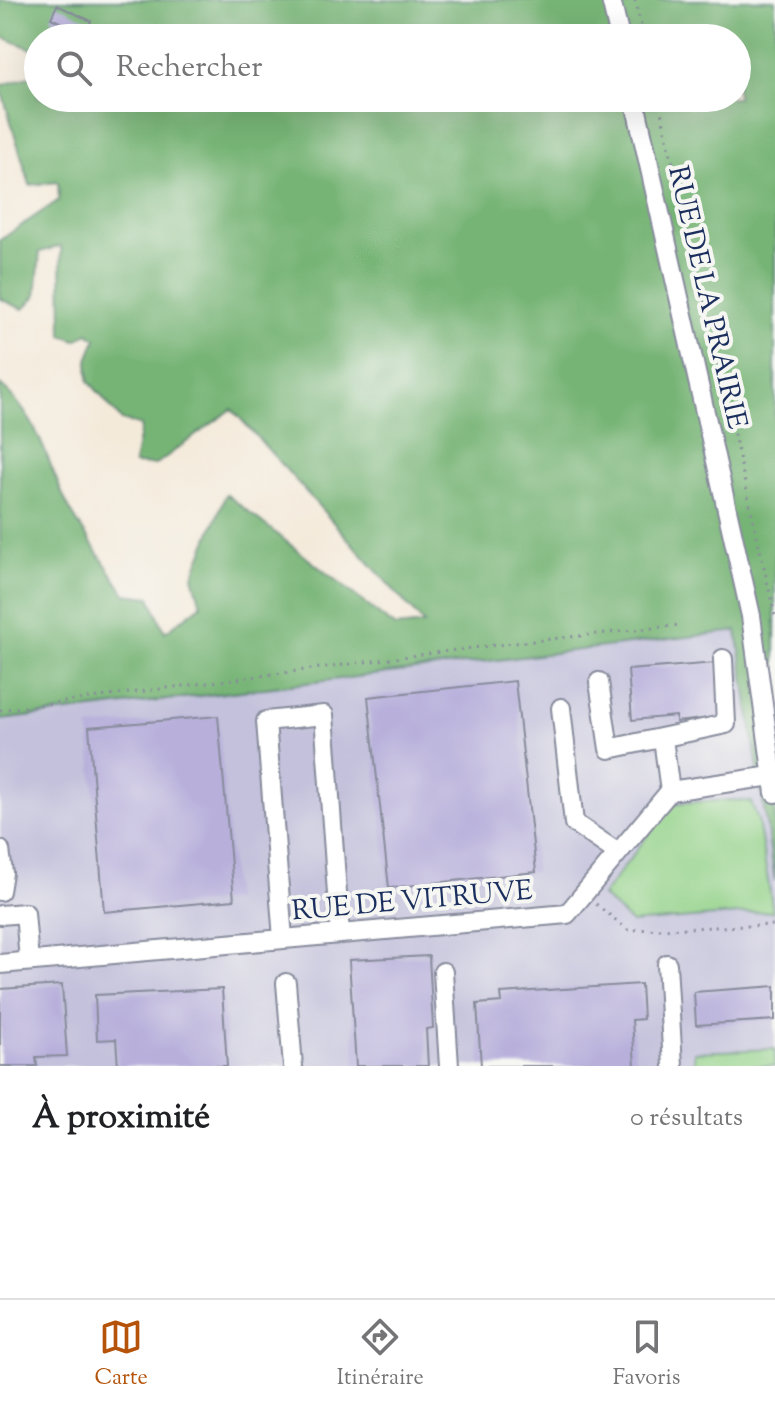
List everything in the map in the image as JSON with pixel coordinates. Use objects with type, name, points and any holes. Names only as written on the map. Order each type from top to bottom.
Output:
[{"type":"street","points":[[611,0],[617,24]]},
{"type":"street","name":"RUE DE LA PRAIRIE","points":[[637,112],[751,616],[774,784]]},
{"type":"street","points":[[599,682],[609,749],[726,724],[723,659]]},
{"type":"street","points":[[561,708],[574,823],[618,853]]},
{"type":"street","points":[[283,939],[266,721],[324,715],[340,934]]},
{"type":"street","points":[[663,739],[670,791],[774,784]]},
{"type":"street","name":"RUE DE VITRUVE","points":[[0,964],[567,914],[670,791]]},
{"type":"street","points":[[0,850],[3,873],[1,915],[25,913],[29,961]]},
{"type":"street","points":[[667,964],[673,1066]]},
{"type":"street","points":[[443,972],[449,1066]]},
{"type":"street","points":[[286,983],[293,1066]]},
{"type":"path","points":[[635,0],[641,24]]},
{"type":"path","points":[[661,112],[775,616]]},
{"type":"path","points":[[0,710],[487,646],[680,625]]},
{"type":"path","points":[[584,894],[628,930],[775,925]]},
{"type":"shaded area","points":[[737,631],[775,881],[775,1066],[0,1066],[0,720]]},
{"type":"green space","points":[[0,0],[775,0],[775,881],[737,631],[0,720],[0,385],[24,410],[33,425],[67,504],[125,594],[150,597],[165,632],[201,605],[193,576],[226,494],[395,627],[424,624],[232,409],[155,465],[134,464],[141,426],[121,420],[89,381],[88,360],[96,339],[88,333],[76,340],[62,335],[61,246],[40,252],[36,296],[23,309],[0,299],[0,240],[59,200],[58,182],[30,185],[0,86],[24,78],[24,112],[751,112],[751,24],[24,24],[24,46],[0,36]]},
{"type":"green space","points":[[751,802],[758,820],[773,911],[632,923],[602,896],[663,815],[678,803]]},
{"type":"green space","points":[[775,1049],[775,1066],[695,1066],[694,1052]]},
{"type":"building","points":[[57,5],[91,21],[90,24],[64,24],[51,18]]},
{"type":"building","points":[[716,663],[721,717],[676,722],[676,716],[632,720],[628,670]]},
{"type":"building","points":[[515,681],[536,872],[389,888],[368,697]]},
{"type":"building","points":[[218,716],[234,900],[104,912],[89,727]]},
{"type":"building","points":[[429,956],[433,1028],[426,1029],[428,1066],[356,1066],[349,960]]},
{"type":"building","points":[[641,984],[643,1019],[632,1020],[635,1066],[481,1066],[477,1004],[502,1002],[501,993]]},
{"type":"building","points":[[62,985],[67,1056],[36,1057],[37,1066],[0,1066],[0,989]]},
{"type":"building","points":[[775,986],[775,1020],[696,1025],[694,992]]},
{"type":"building","points":[[222,989],[227,1066],[118,1066],[116,1039],[97,1040],[95,995]]}]
